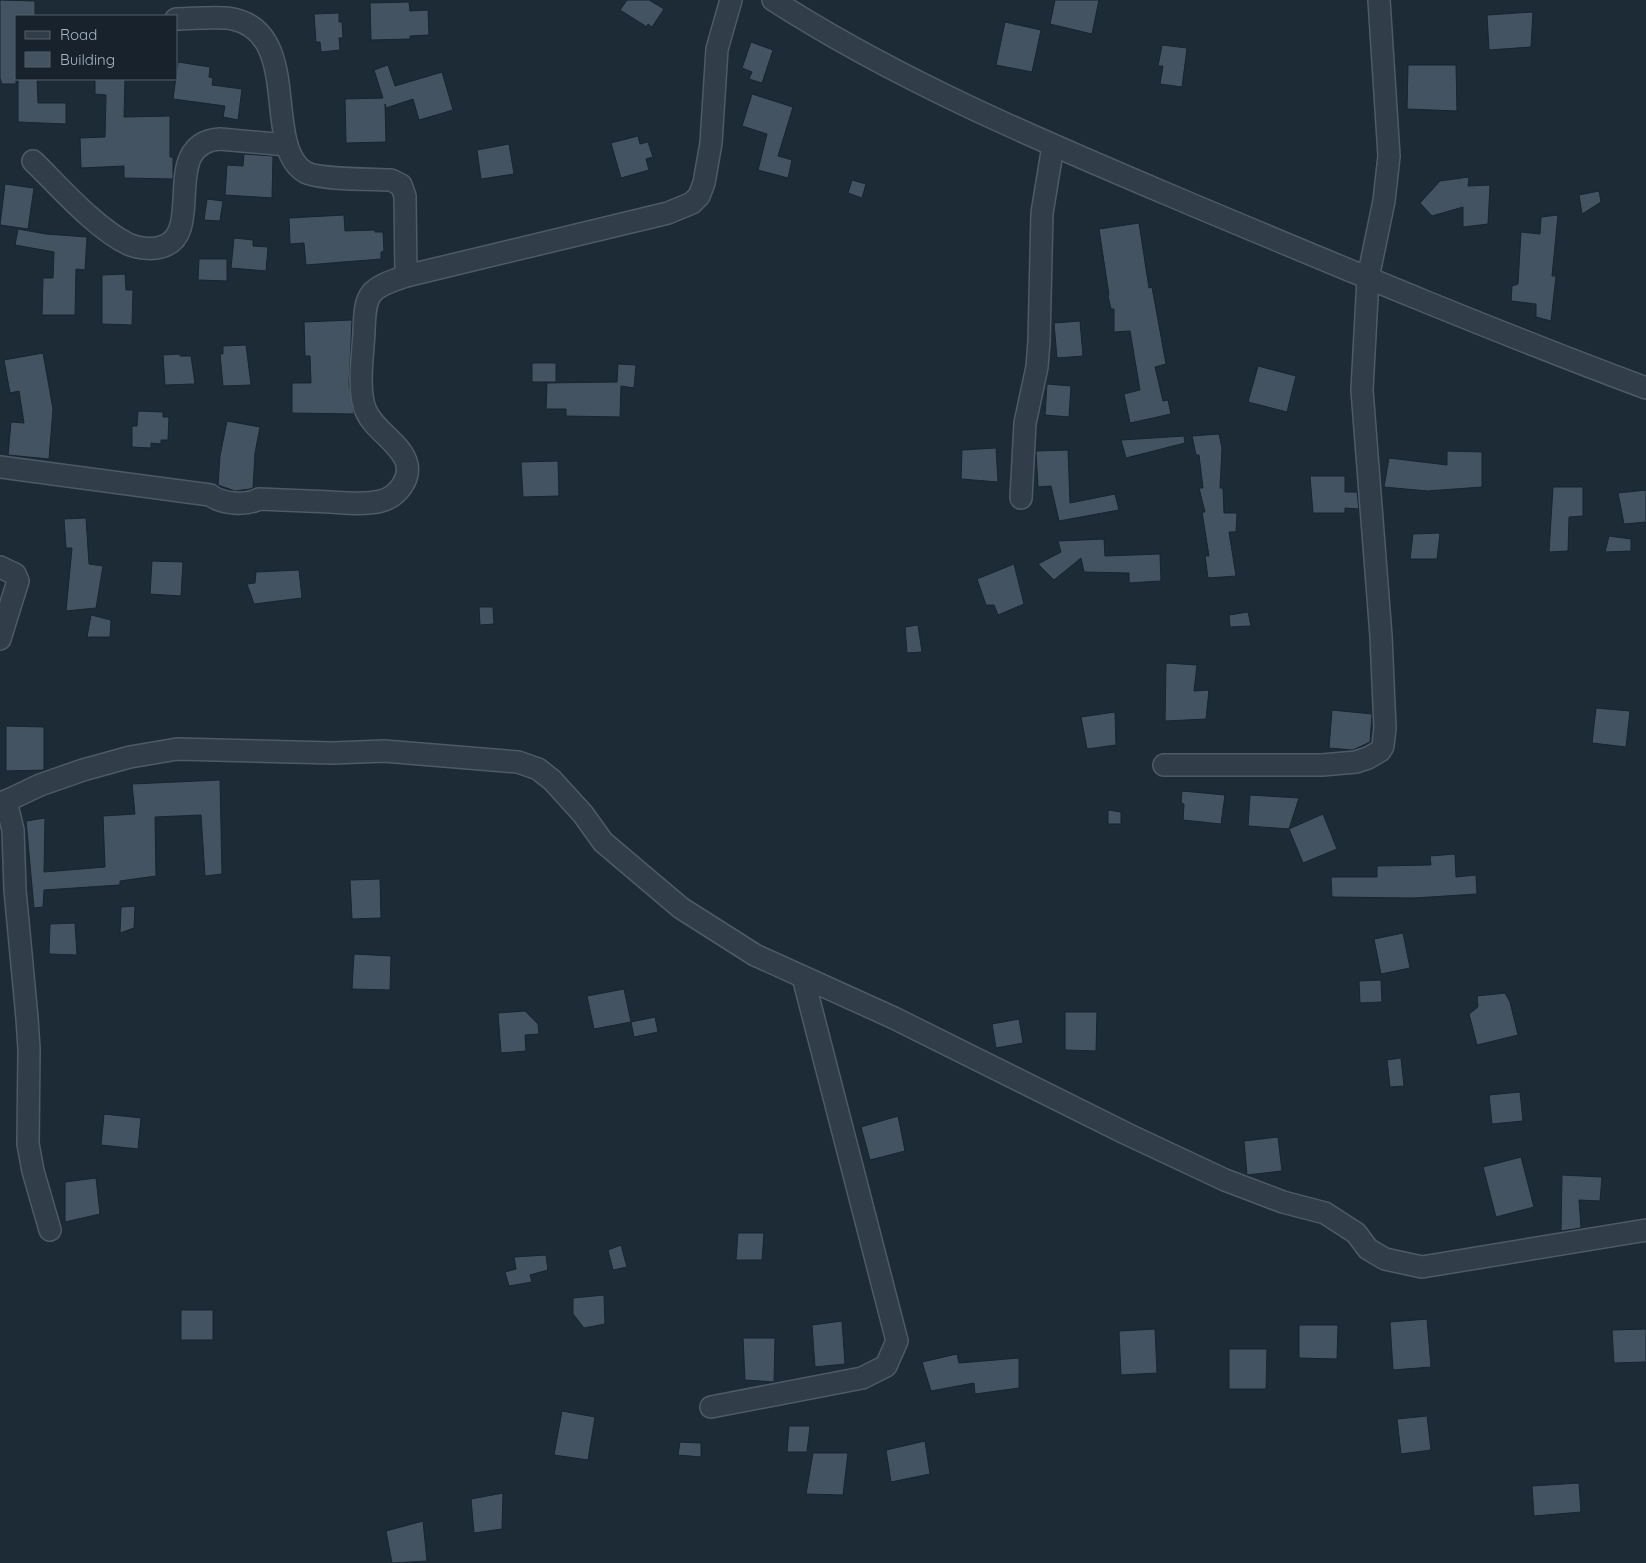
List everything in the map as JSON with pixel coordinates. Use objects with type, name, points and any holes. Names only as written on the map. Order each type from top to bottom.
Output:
[{"type":"street","points":[[0,467],[210,495],[217,501],[252,503],[259,498],[360,503],[380,502],[392,497],[405,481],[406,462],[388,436],[366,411],[363,397],[364,314],[366,304],[374,289],[406,276],[668,213],[692,202],[699,196],[709,168],[717,49],[731,0]]},
{"type":"street","points":[[773,0],[910,80],[1053,146],[1368,278],[1646,388]]},
{"type":"street","points":[[1164,765],[1322,765],[1356,762],[1376,754],[1382,746],[1385,722],[1382,636],[1362,390],[1368,278],[1384,201],[1389,156],[1379,0]]},
{"type":"street","points":[[178,19],[234,20],[255,29],[270,51],[275,64],[287,145],[293,159],[306,173],[321,176],[391,180],[400,185],[405,196],[406,276]]},
{"type":"street","points":[[33,161],[94,219],[128,244],[155,248],[170,243],[180,231],[188,161],[198,147],[212,139],[287,145]]},
{"type":"street","points":[[1021,498],[1024,424],[1037,367],[1039,341],[1042,213],[1053,146]]},
{"type":"street","points":[[0,567],[15,574],[18,581],[0,639]]},
{"type":"street","points":[[50,1230],[33,1171],[28,1144],[29,1049],[15,890],[13,830],[3,803],[40,785],[83,770],[130,757],[176,749],[384,752],[518,762],[538,769],[552,780],[583,814],[603,842],[681,908],[755,955],[894,1018],[1225,1180],[1283,1202],[1325,1213],[1356,1233],[1368,1249],[1385,1259],[1422,1267],[1646,1230]]},
{"type":"street","points":[[711,1407],[862,1378],[886,1366],[896,1341],[803,977]]},
{"type":"building","points":[[0,0],[35,1],[35,15],[15,15],[16,84],[2,84],[0,78]]},
{"type":"building","points":[[627,0],[649,0],[664,9],[652,27],[648,24],[647,27],[620,10]]},
{"type":"building","points":[[1055,0],[1099,0],[1092,34],[1050,24]]},
{"type":"building","points":[[409,2],[410,11],[428,10],[429,35],[410,36],[410,39],[371,40],[370,3]]},
{"type":"building","points":[[1533,12],[1531,47],[1489,50],[1487,15]]},
{"type":"building","points":[[339,13],[339,22],[342,22],[343,38],[339,38],[340,50],[321,52],[320,42],[316,42],[314,14]]},
{"type":"building","points":[[1005,22],[1041,30],[1032,72],[996,65]]},
{"type":"building","points":[[751,42],[773,50],[762,83],[749,79],[752,72],[742,68]]},
{"type":"building","points":[[1162,45],[1187,48],[1182,87],[1160,84],[1163,66],[1158,66]]},
{"type":"building","points":[[178,62],[210,67],[209,77],[213,78],[212,85],[242,89],[238,120],[223,117],[225,106],[173,99],[176,80],[178,80]]},
{"type":"building","points":[[388,65],[395,86],[442,72],[453,110],[419,120],[413,99],[386,108],[385,104],[386,142],[346,143],[345,99],[383,98],[374,70]]},
{"type":"building","points":[[1408,65],[1456,65],[1457,111],[1407,109]]},
{"type":"building","points":[[18,80],[37,80],[38,103],[66,103],[66,124],[18,122]]},
{"type":"building","points":[[95,80],[125,80],[124,117],[170,116],[170,157],[173,157],[173,179],[124,178],[124,166],[81,168],[80,138],[105,137],[106,95],[95,94]]},
{"type":"building","points":[[752,94],[793,107],[778,156],[792,160],[788,178],[758,170],[767,134],[742,126]]},
{"type":"building","points":[[638,136],[640,144],[648,142],[653,157],[646,159],[649,170],[621,178],[611,143]]},
{"type":"building","points":[[509,144],[514,174],[481,179],[477,150]]},
{"type":"building","points":[[244,154],[273,156],[272,198],[225,195],[227,165],[243,166]]},
{"type":"building","points":[[1469,177],[1468,186],[1490,185],[1488,224],[1463,227],[1463,207],[1432,216],[1420,203],[1440,181]]},
{"type":"building","points":[[852,180],[866,184],[862,198],[848,193]]},
{"type":"building","points":[[5,184],[34,188],[28,229],[0,225]]},
{"type":"building","points":[[1599,191],[1601,202],[1582,214],[1579,195]]},
{"type":"building","points":[[207,199],[223,201],[220,221],[204,220]]},
{"type":"building","points":[[344,215],[345,231],[375,230],[375,232],[383,232],[384,251],[381,252],[381,259],[306,265],[304,243],[290,244],[289,218]]},
{"type":"building","points":[[1558,215],[1552,276],[1556,276],[1551,321],[1536,317],[1536,304],[1511,301],[1512,286],[1518,284],[1521,232],[1540,234],[1541,217]]},
{"type":"building","points":[[1139,223],[1149,288],[1152,287],[1166,364],[1155,367],[1163,401],[1168,400],[1171,414],[1130,423],[1124,394],[1140,390],[1130,331],[1114,332],[1114,309],[1111,309],[1108,296],[1099,229]]},
{"type":"building","points":[[18,229],[46,234],[87,237],[85,270],[76,269],[75,315],[42,315],[43,278],[53,278],[54,252],[15,245]]},
{"type":"building","points":[[234,238],[253,240],[253,246],[268,247],[266,271],[231,268]]},
{"type":"building","points":[[199,259],[227,259],[227,281],[198,280]]},
{"type":"building","points":[[125,274],[126,290],[133,290],[132,325],[102,324],[102,275]]},
{"type":"building","points":[[352,320],[349,384],[354,414],[292,413],[292,383],[311,383],[310,356],[305,356],[304,322]]},
{"type":"building","points":[[1080,321],[1083,356],[1057,358],[1054,323]]},
{"type":"building","points":[[246,345],[251,385],[223,386],[220,354],[223,354],[223,346]]},
{"type":"building","points":[[43,353],[53,409],[49,459],[8,455],[11,422],[24,423],[19,391],[10,393],[4,360]]},
{"type":"building","points":[[180,354],[180,356],[191,356],[195,384],[165,385],[163,355]]},
{"type":"building","points":[[532,363],[556,363],[556,382],[532,382]]},
{"type":"building","points":[[618,364],[636,365],[634,388],[621,386],[620,417],[566,416],[566,409],[546,409],[547,383],[617,382]]},
{"type":"building","points":[[1258,366],[1296,376],[1287,412],[1248,402]]},
{"type":"building","points":[[1047,384],[1071,386],[1069,417],[1045,415]]},
{"type":"building","points":[[138,411],[163,412],[163,417],[169,417],[168,440],[161,440],[161,444],[151,443],[151,448],[132,447],[132,426],[137,426]]},
{"type":"building","points":[[227,421],[260,427],[255,453],[253,488],[235,491],[218,485],[220,456]]},
{"type":"building","points":[[1219,434],[1222,448],[1220,488],[1223,488],[1224,513],[1237,513],[1236,532],[1229,532],[1236,576],[1208,578],[1205,556],[1209,556],[1202,512],[1205,512],[1199,488],[1203,488],[1199,455],[1196,455],[1192,436]]},
{"type":"building","points":[[1184,436],[1185,443],[1126,458],[1121,440]]},
{"type":"building","points":[[996,448],[998,482],[961,479],[962,450]]},
{"type":"building","points":[[1068,450],[1070,503],[1115,494],[1119,510],[1059,521],[1051,486],[1038,487],[1036,451]]},
{"type":"building","points":[[1447,451],[1482,452],[1482,487],[1427,491],[1384,487],[1389,458],[1447,465]]},
{"type":"building","points":[[558,461],[559,496],[523,497],[521,462]]},
{"type":"building","points":[[1310,476],[1345,476],[1345,492],[1357,492],[1359,509],[1345,508],[1345,513],[1313,513]]},
{"type":"building","points":[[1553,487],[1583,487],[1583,516],[1569,517],[1568,551],[1549,552]]},
{"type":"building","points":[[1646,490],[1646,522],[1624,524],[1618,493]]},
{"type":"building","points":[[86,518],[89,564],[103,566],[96,608],[66,611],[72,548],[66,548],[64,519]]},
{"type":"building","points":[[1440,533],[1437,559],[1410,559],[1413,534]]},
{"type":"building","points":[[1609,536],[1631,539],[1631,551],[1605,552]]},
{"type":"building","points":[[1104,539],[1105,556],[1160,554],[1161,581],[1129,583],[1129,573],[1084,572],[1081,558],[1054,580],[1038,564],[1061,552],[1058,541]]},
{"type":"building","points":[[152,561],[183,562],[181,596],[150,594]]},
{"type":"building","points":[[1014,564],[1024,604],[998,615],[994,605],[986,605],[977,579]]},
{"type":"building","points":[[299,570],[302,598],[254,604],[247,584],[255,583],[256,572]]},
{"type":"building","points":[[479,607],[493,607],[494,624],[480,625]]},
{"type":"building","points":[[1248,612],[1251,626],[1230,627],[1229,615]]},
{"type":"building","points":[[91,615],[111,620],[110,637],[87,637]]},
{"type":"building","points":[[918,625],[922,652],[907,653],[905,627]]},
{"type":"building","points":[[1166,663],[1197,665],[1194,691],[1209,690],[1206,719],[1165,721]]},
{"type":"building","points":[[1596,708],[1630,711],[1626,747],[1592,743]]},
{"type":"building","points":[[1332,710],[1372,714],[1370,742],[1353,750],[1329,748]]},
{"type":"building","points":[[1115,712],[1116,745],[1087,749],[1081,717]]},
{"type":"building","points":[[6,726],[44,727],[44,770],[6,771]]},
{"type":"building","points":[[220,780],[222,874],[205,876],[201,815],[155,817],[156,876],[120,881],[120,885],[44,890],[43,907],[34,908],[26,821],[45,818],[44,872],[105,867],[103,816],[135,814],[132,784]]},
{"type":"building","points":[[1182,791],[1225,795],[1221,824],[1183,820],[1184,804],[1181,803]]},
{"type":"building","points":[[1250,795],[1299,798],[1289,829],[1248,826]]},
{"type":"building","points":[[1108,810],[1121,812],[1121,824],[1108,824]]},
{"type":"building","points":[[1323,814],[1337,849],[1303,863],[1289,829]]},
{"type":"building","points":[[1455,854],[1456,877],[1476,875],[1477,894],[1414,898],[1332,897],[1331,877],[1377,877],[1377,866],[1431,865],[1430,856]]},
{"type":"building","points":[[380,879],[381,918],[352,919],[350,880]]},
{"type":"building","points":[[135,906],[134,928],[120,933],[121,907]]},
{"type":"building","points":[[75,923],[77,955],[49,954],[50,924]]},
{"type":"building","points":[[1403,933],[1410,968],[1381,974],[1374,939]]},
{"type":"building","points":[[354,954],[391,956],[390,990],[352,989]]},
{"type":"building","points":[[1381,980],[1382,1002],[1360,1003],[1359,981]]},
{"type":"building","points":[[624,989],[631,1022],[594,1029],[587,996]]},
{"type":"building","points":[[1505,993],[1510,1002],[1518,1035],[1477,1045],[1469,1014],[1478,1007],[1477,996]]},
{"type":"building","points":[[525,1011],[538,1024],[539,1034],[525,1035],[526,1051],[501,1053],[498,1013]]},
{"type":"building","points":[[1065,1012],[1097,1012],[1096,1051],[1065,1050]]},
{"type":"building","points":[[655,1017],[658,1032],[634,1037],[631,1022]]},
{"type":"building","points":[[1019,1019],[1023,1043],[996,1048],[992,1024]]},
{"type":"building","points":[[1401,1058],[1404,1086],[1390,1087],[1387,1060]]},
{"type":"building","points":[[1520,1092],[1523,1121],[1492,1124],[1489,1095]]},
{"type":"building","points":[[104,1114],[141,1118],[138,1149],[101,1145]]},
{"type":"building","points":[[898,1116],[905,1151],[870,1160],[861,1127]]},
{"type":"building","points":[[1278,1137],[1282,1171],[1247,1175],[1244,1141]]},
{"type":"building","points":[[1521,1157],[1534,1207],[1496,1217],[1483,1167]]},
{"type":"building","points":[[1562,1175],[1602,1177],[1600,1201],[1579,1200],[1581,1228],[1561,1231]]},
{"type":"building","points":[[96,1178],[100,1214],[65,1222],[65,1182]]},
{"type":"building","points":[[738,1233],[764,1233],[762,1260],[736,1260]]},
{"type":"building","points":[[621,1245],[627,1267],[613,1270],[608,1250]]},
{"type":"building","points":[[546,1255],[548,1270],[530,1275],[532,1282],[509,1286],[505,1272],[516,1269],[514,1257]]},
{"type":"building","points":[[604,1295],[605,1324],[584,1328],[573,1314],[573,1298]]},
{"type":"building","points":[[181,1310],[213,1310],[213,1340],[181,1340]]},
{"type":"building","points":[[1427,1319],[1431,1367],[1393,1370],[1390,1322]]},
{"type":"building","points":[[842,1321],[845,1364],[815,1367],[812,1325]]},
{"type":"building","points":[[1299,1325],[1338,1325],[1337,1359],[1299,1358]]},
{"type":"building","points":[[1155,1329],[1157,1373],[1121,1375],[1119,1331]]},
{"type":"building","points":[[1646,1329],[1646,1362],[1614,1363],[1612,1330]]},
{"type":"building","points":[[743,1338],[775,1338],[774,1382],[745,1380]]},
{"type":"building","points":[[1229,1349],[1267,1349],[1266,1389],[1229,1389]]},
{"type":"building","points":[[957,1354],[959,1363],[1019,1358],[1019,1388],[975,1394],[974,1383],[931,1391],[922,1362]]},
{"type":"building","points":[[562,1411],[595,1417],[588,1460],[554,1455]]},
{"type":"building","points":[[1427,1416],[1431,1450],[1401,1454],[1397,1419]]},
{"type":"building","points":[[789,1426],[810,1426],[807,1452],[787,1452]]},
{"type":"building","points":[[925,1441],[930,1474],[891,1482],[886,1450]]},
{"type":"building","points":[[680,1442],[701,1443],[701,1457],[678,1455]]},
{"type":"building","points":[[813,1453],[848,1453],[843,1495],[806,1494]]},
{"type":"building","points":[[1579,1483],[1581,1512],[1534,1516],[1532,1486]]},
{"type":"building","points":[[503,1493],[502,1529],[474,1533],[471,1499]]},
{"type":"building","points":[[423,1521],[427,1561],[392,1563],[386,1531]]}]
